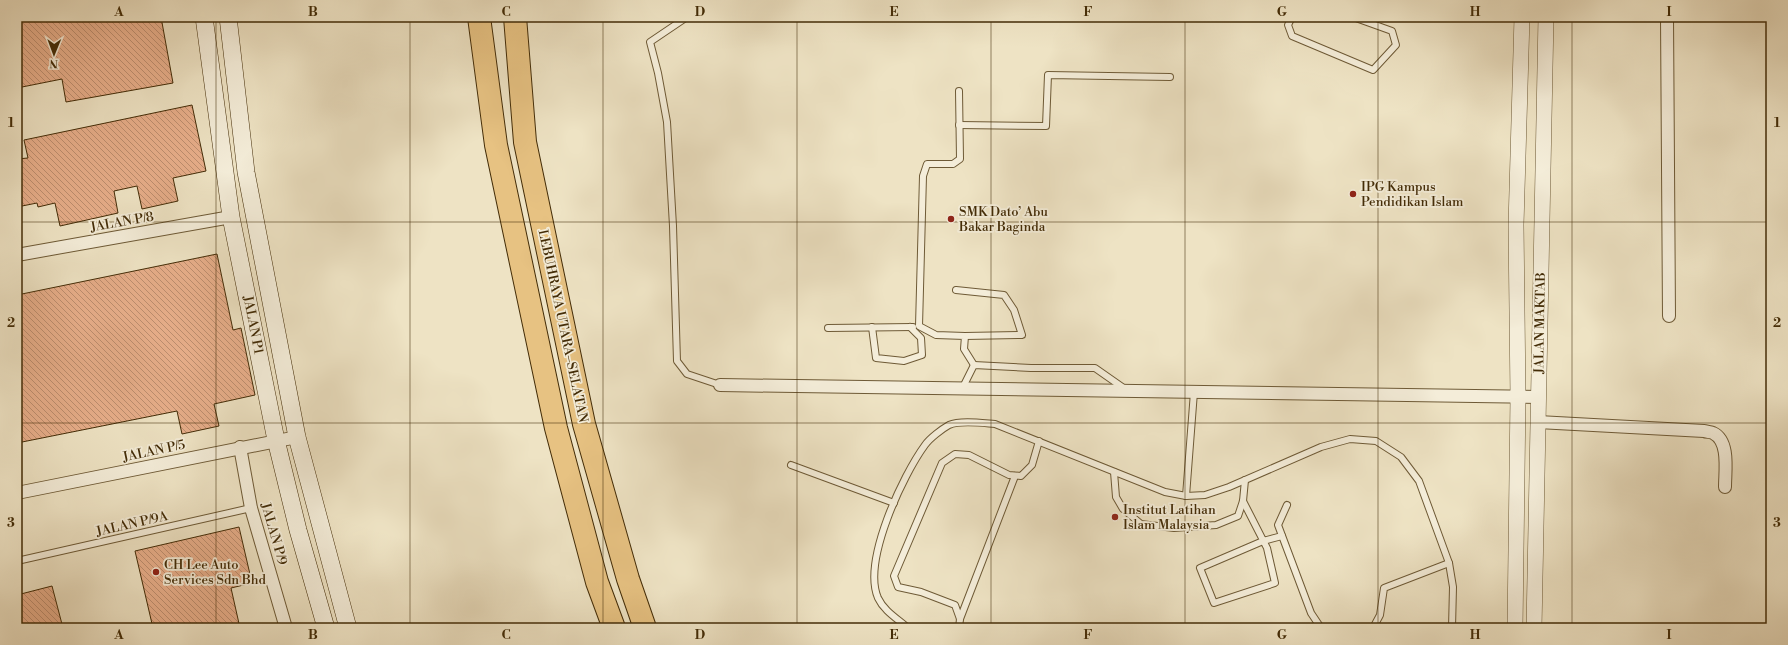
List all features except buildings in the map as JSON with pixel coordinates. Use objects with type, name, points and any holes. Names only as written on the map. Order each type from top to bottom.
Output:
[{"type":"highway","points":[[479,17],[496,145],[556,428],[597,582],[614,628]]},
{"type":"highway","name":"LEBUHRAYA UTARA–SELATAN","points":[[515,17],[525,142],[582,416],[628,579],[646,628]]},
{"type":"main road","name":"JALAN P1","points":[[204,17],[231,217],[276,440],[298,530],[326,628]]},
{"type":"main road","name":"JALAN P1","points":[[228,17],[246,172],[297,437],[348,628]]},
{"type":"street","name":"JALAN MAKTAB","points":[[1516,628],[1518,397],[1516,225],[1522,17]]},
{"type":"street","name":"JALAN MAKTAB","points":[[1534,628],[1546,17]]},
{"type":"street","points":[[1667,17],[1669,316]]},
{"type":"street","name":"JALAN P/8","points":[[17,255],[231,217]]},
{"type":"street","points":[[720,385],[1539,397]]},
{"type":"street","points":[[1538,422],[1704,431],[1714,433],[1721,439],[1724,445],[1725,487]]},
{"type":"street","name":"JALAN P/5","points":[[17,493],[240,447],[297,437]]},
{"type":"street","name":"JALAN P/9","points":[[240,447],[251,508],[286,628]]},
{"type":"lane","points":[[687,17],[650,42],[658,73],[667,122],[673,226],[677,362],[687,374],[720,385]]},
{"type":"lane","points":[[1292,17],[1288,25],[1292,36],[1373,70],[1396,45],[1392,31],[1353,17]]},
{"type":"lane","points":[[959,125],[1046,126],[1048,75],[1170,77]]},
{"type":"lane","points":[[919,326],[923,176],[927,164],[953,164],[960,159],[959,91]]},
{"type":"lane","points":[[828,328],[919,326],[936,335],[1022,335],[1014,310],[1004,295],[956,290]]},
{"type":"lane","points":[[872,327],[876,358],[904,361],[922,355],[921,338],[910,327]]},
{"type":"lane","points":[[965,336],[964,349],[974,365]]},
{"type":"lane","points":[[962,389],[974,365]]},
{"type":"lane","points":[[974,365],[1031,368],[1095,368],[1128,391]]},
{"type":"lane","points":[[1186,496],[1194,392]]},
{"type":"lane","points":[[908,628],[884,607],[878,597],[874,579],[879,543],[901,486],[926,443],[950,425],[973,422],[994,424],[1165,492],[1186,496],[1205,496],[1321,447],[1350,439],[1376,441],[1401,457],[1419,481],[1449,563],[1453,587],[1452,628]]},
{"type":"lane","points":[[960,619],[955,605],[921,592],[898,587],[894,576],[942,463],[955,454],[970,455],[1008,475],[1021,476],[1032,465],[1039,441]]},
{"type":"lane","points":[[791,464],[894,503]]},
{"type":"lane","points":[[1114,472],[1116,497],[1123,509],[1141,524],[1174,528],[1216,525],[1238,516],[1243,501],[1245,480]]},
{"type":"lane","points":[[959,628],[960,619],[1015,476]]},
{"type":"lane","points":[[1243,501],[1263,541],[1267,548],[1275,583],[1214,603],[1200,568],[1263,541],[1282,536]]},
{"type":"lane","points":[[1287,505],[1278,525],[1311,613],[1322,628]]},
{"type":"lane","name":"JALAN P/9A","points":[[17,561],[251,508]]},
{"type":"lane","points":[[1374,628],[1380,615],[1384,588],[1449,563]]},
{"type":"place","name":"IPG Kampus Pendidikan Islam","points":[[1353,194]]},
{"type":"place","name":"SMK Dato’ Abu Bakar Baginda","points":[[951,219]]},
{"type":"place","name":"Institut Latihan Islam Malaysia","points":[[1115,517]]},
{"type":"place","name":"CH Lee Auto Services Sdn Bhd","points":[[156,572]]}]
